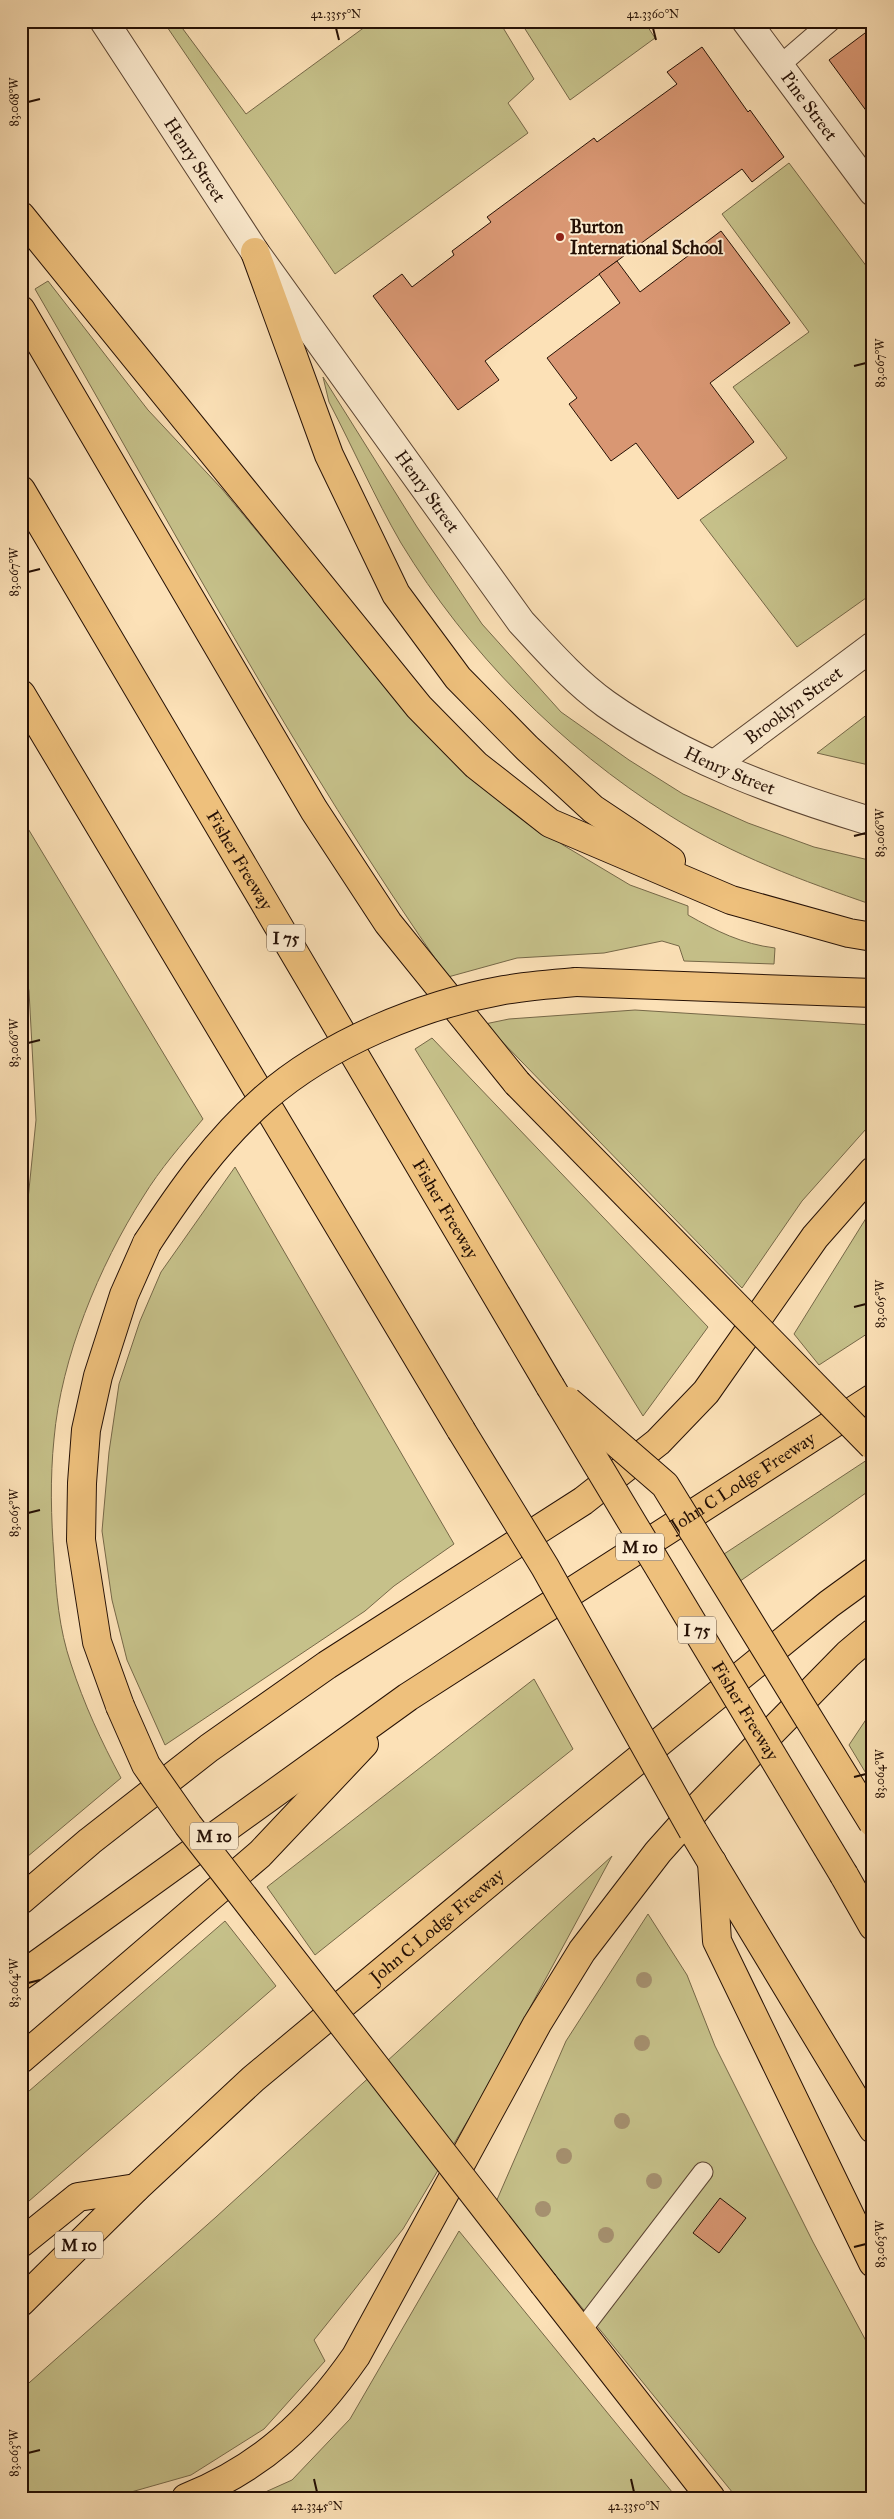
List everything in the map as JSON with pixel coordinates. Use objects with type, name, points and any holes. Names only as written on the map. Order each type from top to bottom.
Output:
[{"type":"highway","points":[[21,216],[419,707],[476,765],[550,822],[731,900],[849,933],[873,937]]},
{"type":"highway","points":[[255,252],[329,455],[396,594],[458,678],[527,748],[592,809],[731,900]]},
{"type":"highway","points":[[21,310],[314,810],[388,923],[517,1083],[873,1446]]},
{"type":"highway","name":"Fisher Freeway","points":[[21,490],[550,1386],[873,1926]]},
{"type":"highway","points":[[21,694],[461,1430],[545,1567],[693,1831],[873,2129]]},
{"type":"highway","points":[[711,2498],[188,1825],[146,1765],[120,1706],[97,1642],[81,1540],[82,1483],[86,1430],[98,1376],[124,1294],[147,1243],[181,1191],[228,1134],[265,1098],[307,1068],[360,1038],[415,1014],[463,999],[506,990],[576,982],[873,992]]},
{"type":"highway","points":[[21,1900],[90,1841],[217,1742],[327,1665],[583,1501],[658,1442],[706,1392],[815,1237],[873,1171]]},
{"type":"highway","points":[[550,1386],[665,1485],[873,1823]]},
{"type":"highway","name":"John C Lodge Freeway","points":[[21,1976],[408,1697],[873,1398]]},
{"type":"highway","name":"John C Lodge Freeway","points":[[21,2302],[136,2188],[276,2060],[584,1804],[829,1604],[873,1572]]},
{"type":"highway","points":[[186,2498],[242,2470],[272,2449],[307,2419],[330,2394],[356,2356],[537,2024],[582,1951],[658,1852],[700,1805],[848,1654],[873,1633]]},
{"type":"highway","points":[[21,2059],[260,1854],[408,1697]]},
{"type":"highway","points":[[712,1862],[717,1942],[873,2263]]},
{"type":"highway","points":[[21,2243],[78,2197],[136,2188]]},
{"type":"street","name":"Henry Street","points":[[104,21],[255,252],[520,622],[560,665],[604,703],[653,735],[714,764],[806,802],[873,822]]},
{"type":"street","name":"Pine Street","points":[[746,21],[873,192]]},
{"type":"street","name":"Brooklyn Street","points":[[714,764],[873,646]]},
{"type":"lane","points":[[779,66],[831,21]]},
{"type":"lane","points":[[581,2331],[703,2172]]},
{"type":"shaded area","points":[[163,21],[177,21],[246,114],[373,21],[499,21],[534,79],[508,103],[528,133],[335,274]]},
{"type":"shaded area","points":[[520,21],[644,21],[655,38],[570,100]]},
{"type":"shaded area","points":[[789,163],[873,275],[873,593],[797,647],[700,520],[787,458],[733,387],[809,332],[722,214]]},
{"type":"shaded area","points":[[48,281],[148,410],[222,489],[362,658],[456,764],[563,845],[630,885],[688,906],[688,915],[730,936],[775,948],[774,964],[684,961],[679,946],[662,941],[604,953],[517,958],[448,977],[337,810],[184,550],[35,289]]},
{"type":"shaded area","points":[[323,377],[417,527],[482,624],[561,712],[629,760],[683,794],[748,823],[814,847],[873,861],[873,905],[768,866],[718,843],[669,815],[629,788],[554,728],[486,659],[427,583],[401,543],[382,508],[329,402]]},
{"type":"shaded area","points":[[873,710],[873,766],[817,753]]},
{"type":"shaded area","points":[[21,817],[203,1119],[150,1187],[127,1224],[97,1283],[74,1345],[65,1377],[54,1439],[52,1513],[56,1584],[61,1624],[67,1651],[81,1693],[121,1778],[21,1862],[21,1269],[36,1120],[29,991],[21,952]]},
{"type":"shaded area","points":[[635,1010],[873,1025],[873,1125],[866,1129],[802,1201],[742,1288],[485,1024],[509,1019]]},
{"type":"shaded area","points":[[432,1038],[708,1327],[643,1416],[415,1049]]},
{"type":"shaded area","points":[[235,1167],[454,1544],[394,1586],[365,1611],[165,1745],[127,1660],[112,1600],[102,1531],[109,1452],[119,1384],[140,1321],[161,1272]]},
{"type":"shaded area","points":[[873,1207],[873,1330],[819,1365],[794,1334]]},
{"type":"shaded area","points":[[873,1456],[873,1488],[736,1584],[721,1556]]},
{"type":"shaded area","points":[[534,1679],[573,1749],[315,1955],[267,1887]]},
{"type":"shaded area","points":[[873,1709],[873,1785],[849,1745]]},
{"type":"shaded area","points":[[612,1856],[480,2100],[403,2229],[314,2340],[325,2361],[264,2429],[191,2475],[110,2498],[21,2498],[21,2390],[216,2217]]},
{"type":"shaded area","points":[[648,1914],[687,1975],[715,2046],[813,2242],[873,2354],[873,2498],[737,2498],[496,2202],[566,2041]]},
{"type":"shaded area","points":[[225,1921],[276,1986],[21,2208],[21,2098]]},
{"type":"shaded area","points":[[459,2231],[677,2498],[252,2498],[292,2480],[350,2419]]},
{"type":"building","points":[[873,27],[873,120],[829,60]]},
{"type":"building","name":"Burton International School","points":[[702,47],[748,112],[750,110],[784,157],[752,182],[742,169],[485,361],[499,380],[458,410],[373,296],[402,274],[412,287],[454,255],[452,251],[491,222],[487,217],[594,138],[597,142],[677,84],[667,72]]},
{"type":"building","points":[[721,231],[790,323],[710,383],[754,442],[678,499],[636,443],[611,461],[569,404],[577,398],[547,358],[620,303],[599,274],[617,261],[640,292]]},
{"type":"building","points":[[720,2198],[746,2218],[719,2253],[693,2233]]},
{"type":"place","name":"Burton International School","points":[[560,237]]}]
